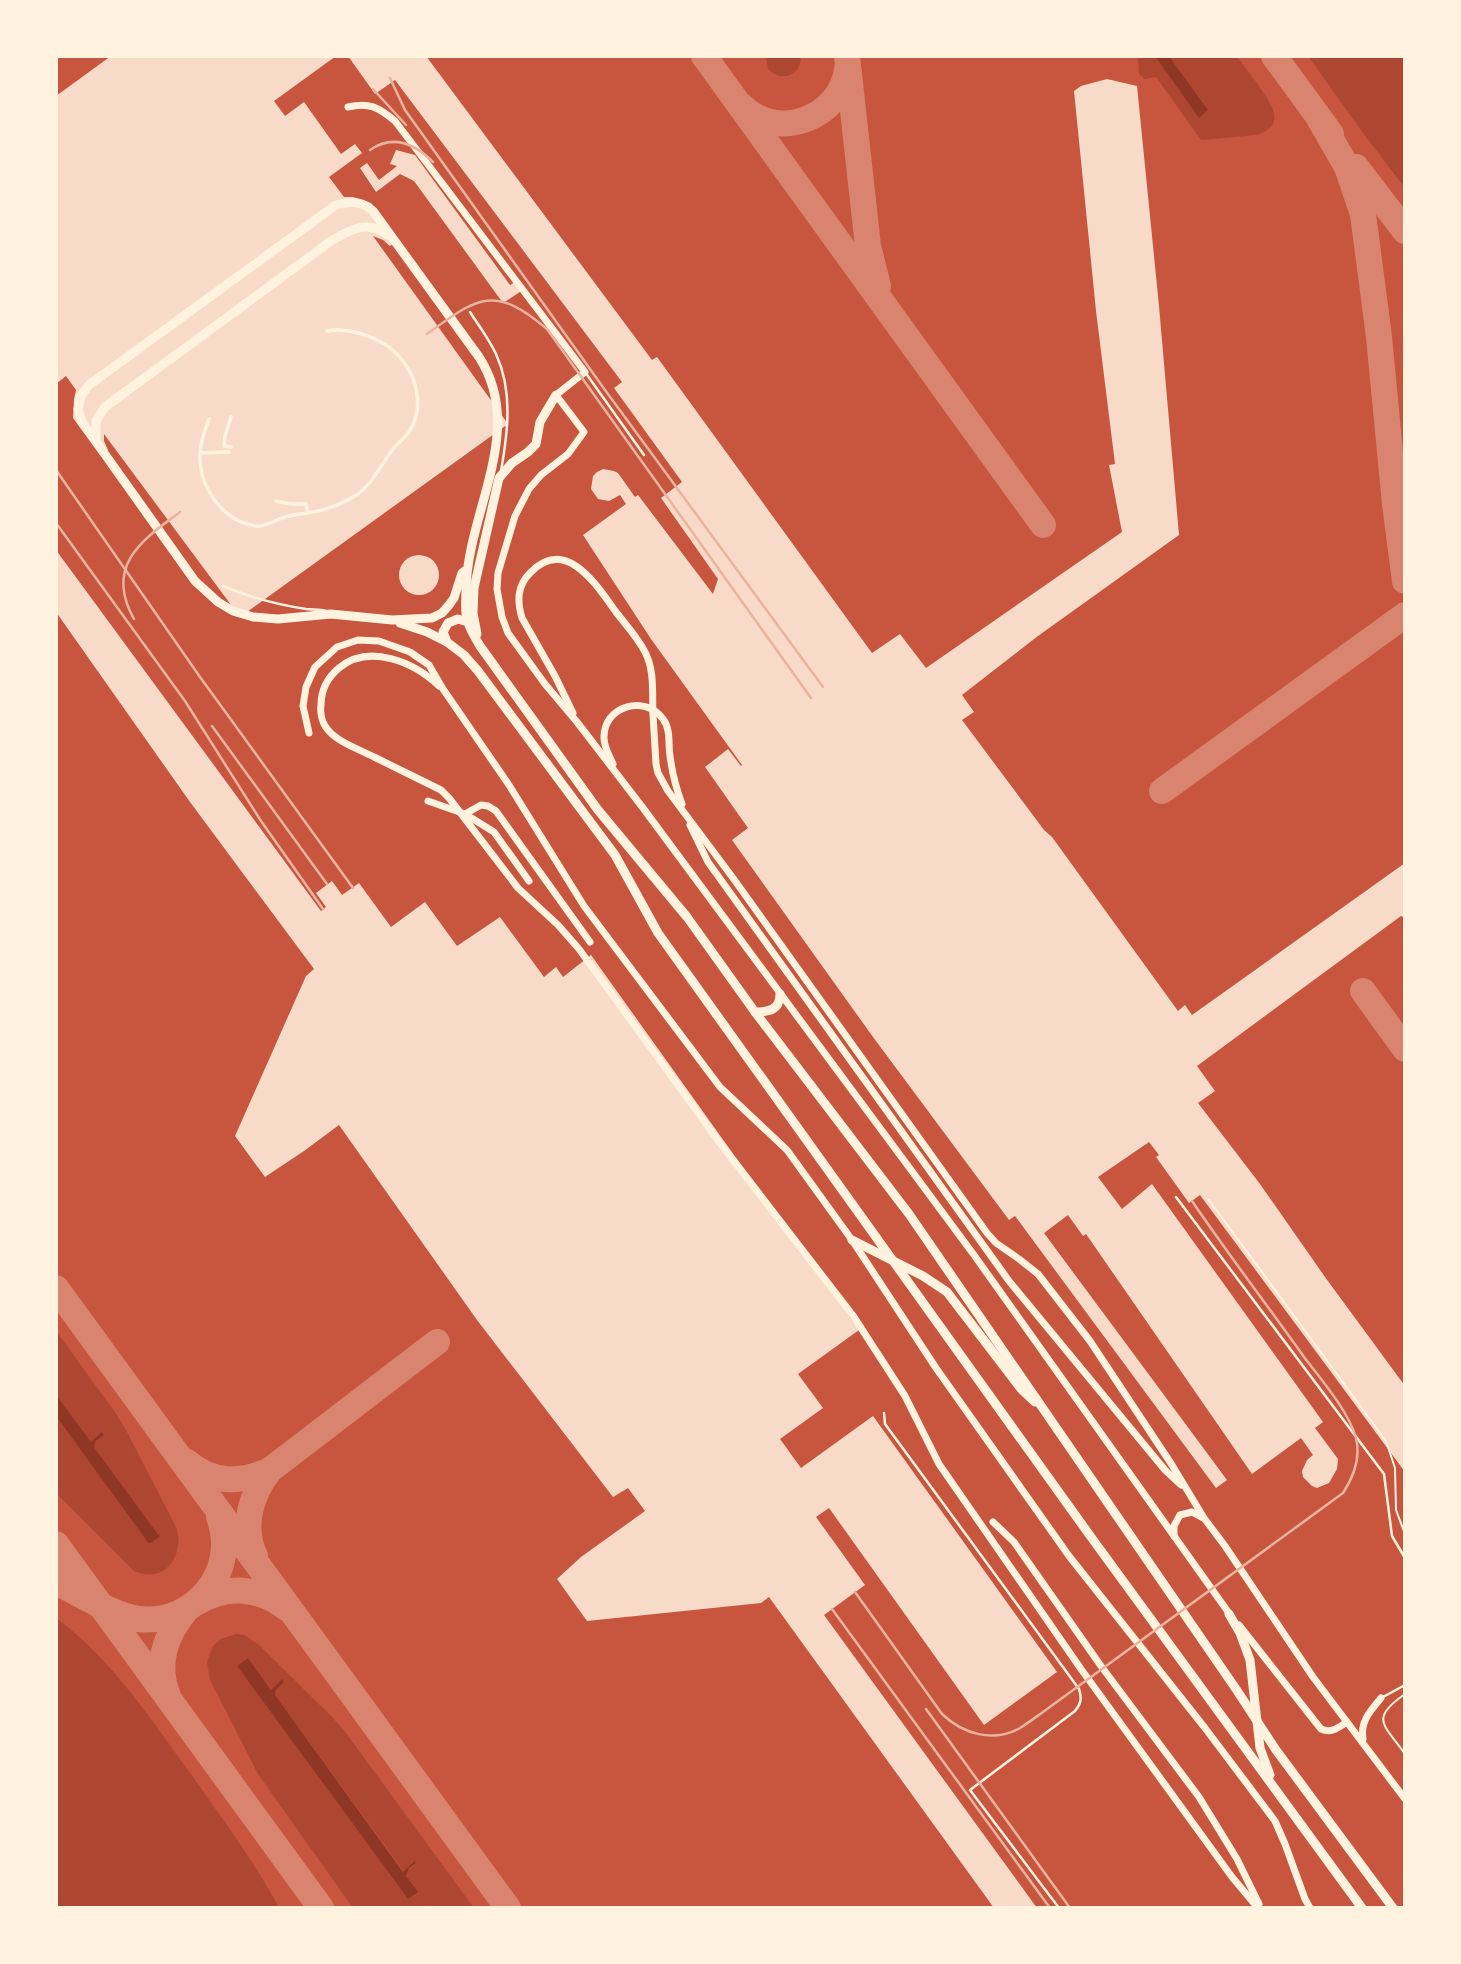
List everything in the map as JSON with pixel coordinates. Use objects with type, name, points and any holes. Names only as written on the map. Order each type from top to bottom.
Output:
[{"type":"highway","points":[[466,570],[462,573],[454,598],[442,613],[432,618],[392,620],[331,614],[278,619],[253,617],[233,611],[218,602],[195,581],[107,459],[82,422],[78,409],[81,396],[89,385],[336,205],[349,201],[365,204],[373,211],[479,357],[494,385],[499,432],[466,570],[468,622],[480,646],[598,810],[687,917],[755,1012],[909,1214],[1276,1750],[1393,1908]]},
{"type":"highway","points":[[100,449],[95,426],[105,407],[331,242],[346,232],[371,227],[380,229],[399,246]]},
{"type":"highway","points":[[480,646],[473,613],[474,588],[499,478],[512,463],[537,443],[540,422],[556,396]]},
{"type":"highway","points":[[447,642],[443,632],[448,623],[458,619],[468,622]]},
{"type":"highway","points":[[392,620],[447,642],[464,655],[478,671],[606,842],[658,933],[1091,1537],[1362,1908]]},
{"type":"highway","points":[[755,1012],[769,1012],[776,1008],[780,1002],[780,994]]},
{"type":"highway","points":[[852,1240],[923,1276],[947,1292],[1022,1390],[1042,1407]]},
{"type":"highway","points":[[1229,1614],[1240,1633],[1250,1660],[1260,1748],[1274,1786]]},
{"type":"main road","points":[[348,107],[362,104],[375,107],[394,121],[585,372],[556,396],[584,432],[568,454],[541,475],[529,489],[515,516],[498,573],[496,589],[508,633],[643,808],[974,1255],[1229,1614],[1321,1729],[1333,1731],[1347,1721]]},
{"type":"main road","points":[[577,722],[522,618],[518,598],[524,579],[540,563],[551,560],[579,566],[645,650],[652,674],[656,764],[658,774],[668,791],[987,1233],[1006,1251],[1038,1274],[1090,1341],[1203,1518],[1225,1546],[1313,1677],[1405,1800]]},
{"type":"main road","points":[[309,733],[303,696],[315,667],[330,652],[358,640],[379,641],[410,652],[429,665],[509,785],[584,906],[720,1087],[787,1150],[1069,1556],[1275,1821],[1310,1908]]},
{"type":"main road","points":[[443,689],[419,669],[401,662],[381,657],[353,658],[335,671],[323,689],[323,720],[327,729],[343,742],[441,790],[518,888],[558,925],[579,949],[717,1139],[854,1317],[905,1396],[939,1464],[1081,1669],[1232,1877],[1259,1908]]},
{"type":"main road","points":[[617,774],[606,747],[605,728],[614,713],[621,709],[637,704],[647,706],[657,712],[667,725],[674,781],[696,840],[708,862],[1009,1281],[1165,1470],[1189,1494]]},
{"type":"main road","points":[[428,801],[465,814],[494,832],[529,881]]},
{"type":"main road","points":[[465,814],[481,804],[496,811],[590,942]]},
{"type":"main road","points":[[1176,1540],[1174,1526],[1180,1515],[1192,1512],[1203,1518]]},
{"type":"main road","points":[[993,1522],[1014,1542],[1101,1666],[1199,1797],[1237,1859],[1259,1908]]},
{"type":"main road","points":[[1364,1744],[1362,1730],[1368,1714],[1381,1698]]},
{"type":"street","points":[[209,418],[200,453],[203,477],[217,504],[232,517],[245,523],[264,526],[296,514],[327,510],[359,493],[378,473],[389,453],[409,432],[417,407],[416,389],[406,364],[389,346],[366,334],[327,331]]},
{"type":"street","points":[[200,453],[230,450],[224,446],[231,417]]},
{"type":"street","points":[[276,501],[306,504],[308,513]]},
{"type":"lane","points":[[470,312],[495,352],[504,376],[508,411],[507,433],[499,478]]},
{"type":"lane","points":[[585,372],[644,455]]},
{"type":"lane","points":[[223,586],[307,609],[326,610],[331,614]]},
{"type":"lane","points":[[1176,1197],[1384,1474],[1392,1536],[1405,1558]]},
{"type":"lane","points":[[884,1413],[885,1424],[1079,1689],[1081,1696],[1075,1711],[970,1790],[1059,1908]]},
{"type":"lane","points":[[1381,1698],[1405,1685]]},
{"type":"path","points":[[1209,1200],[1386,1441],[1395,1468],[1396,1510],[1405,1534]]},
{"type":"path","points":[[1405,1694],[1384,1711],[1382,1718],[1405,1754]]},
{"type":"shaded area","points":[[766,56],[801,56],[794,73],[779,76],[768,69]]},
{"type":"shaded area","points":[[1138,56],[1155,56],[1199,117],[1208,110],[1169,56],[1237,56],[1271,104],[1274,112],[1272,125],[1257,135],[1201,140],[1156,77],[1145,79],[1139,74]]},
{"type":"shaded area","points":[[1155,56],[1169,56],[1208,110],[1199,118]]},
{"type":"shaded area","points":[[1308,56],[1405,56],[1405,188],[1363,133]]},
{"type":"shaded area","points":[[56,1331],[115,1412],[177,1529],[177,1550],[169,1566],[162,1571],[144,1574],[134,1571],[56,1493],[56,1416],[149,1544],[160,1537],[94,1447],[96,1441],[104,1436],[91,1443],[56,1395]]},
{"type":"shaded area","points":[[56,1395],[91,1442],[102,1432],[104,1435],[96,1441],[94,1447],[160,1537],[149,1544],[56,1416]]},
{"type":"shaded area","points":[[56,1618],[96,1653],[147,1713],[238,1841],[279,1908],[56,1908]]},
{"type":"shaded area","points":[[236,1634],[244,1635],[259,1645],[333,1718],[474,1908],[430,1908],[427,1905],[422,1908],[353,1908],[258,1774],[210,1680],[207,1662],[213,1646],[221,1639]],"holes":[[[248,1658],[272,1691],[278,1686],[275,1695],[404,1872],[416,1863],[407,1871],[408,1899],[237,1666]]]},
{"type":"shaded area","points":[[248,1658],[271,1690],[282,1679],[284,1682],[275,1695],[403,1872],[415,1861],[406,1876],[418,1892],[408,1899],[237,1666]]},
{"type":"building","points":[[111,56],[336,56],[274,101],[285,116],[304,102],[341,154],[355,144],[362,153],[329,177],[344,197],[371,203],[398,240],[390,246],[373,236],[508,424],[240,617],[104,434],[108,450],[100,455],[73,418],[76,390],[66,376],[56,384],[56,96]]},
{"type":"building","points":[[348,56],[426,56],[652,360],[657,357],[872,653],[900,634],[926,668],[1122,532],[1109,465],[1115,464],[1096,311],[1074,91],[1081,86],[1107,79],[1137,86],[1179,535],[1038,636],[962,695],[974,712],[962,720],[1052,837],[1178,1011],[1185,1005],[1192,1015],[1405,863],[1405,918],[1401,916],[1197,1066],[1215,1091],[1198,1103],[1260,1184],[1405,1386],[1405,1472],[1200,1195],[1189,1203],[1156,1157],[1159,1155],[1149,1142],[1098,1177],[1122,1209],[1152,1184],[1323,1422],[1315,1428],[1338,1459],[1337,1469],[1329,1483],[1317,1488],[1303,1477],[1302,1471],[1307,1460],[1313,1455],[1301,1438],[1252,1474],[1086,1234],[1083,1236],[1068,1215],[1044,1233],[1227,1480],[1216,1488],[1015,1216],[1009,1220],[873,1037],[732,840],[748,828],[705,767],[728,749],[742,765],[651,639],[583,535],[626,504],[620,495],[609,501],[598,499],[591,489],[593,476],[597,472],[603,469],[614,471],[635,497],[638,495],[713,594],[718,579],[661,498],[682,482],[614,388],[622,382],[395,80],[375,94]]},
{"type":"building","points":[[396,150],[415,155],[510,285],[515,282],[523,290],[503,303],[414,181],[400,174],[376,192],[360,168],[367,163],[379,180],[397,166],[390,164]]},
{"type":"building","points":[[56,550],[321,911],[326,907],[316,893],[332,881],[342,895],[359,883],[391,927],[425,902],[457,946],[500,917],[544,977],[556,967],[563,977],[591,955],[859,1330],[798,1374],[823,1408],[780,1439],[801,1468],[873,1416],[1057,1672],[984,1725],[829,1508],[816,1517],[865,1585],[824,1615],[1037,1908],[994,1908],[769,1597],[761,1603],[587,1621],[557,1579],[581,1557],[645,1511],[628,1488],[613,1497],[477,1320],[339,1125],[265,1177],[235,1136],[306,976],[314,969],[190,802],[56,612]]},
{"type":"building","points":[[419,555],[433,561],[439,575],[433,589],[419,595],[405,589],[399,575],[405,561]]},
{"type":"taxiway","points":[[704,56],[1043,525]]},
{"type":"taxiway","points":[[847,56],[868,246],[878,286]]},
{"type":"taxiway","points":[[1274,56],[1331,134]]},
{"type":"taxiway","points":[[743,107],[774,123],[806,119],[833,100],[842,86],[847,69]]},
{"type":"taxiway","points":[[1320,120],[1347,167],[1363,214],[1405,581]]},
{"type":"taxiway","points":[[1356,167],[1405,231]]},
{"type":"taxiway","points":[[1162,791],[1405,615]]},
{"type":"taxiway","points":[[1363,991],[1405,1049]]},
{"type":"taxiway","points":[[56,1288],[508,1908]]},
{"type":"taxiway","points":[[187,1462],[207,1474],[227,1479],[248,1477],[270,1470],[437,1342]]},
{"type":"taxiway","points":[[255,1556],[249,1534],[250,1511],[258,1489],[270,1470]]},
{"type":"taxiway","points":[[56,1582],[129,1617],[160,1619],[178,1613],[195,1603],[208,1590],[218,1574],[224,1537],[219,1517]]},
{"type":"taxiway","points":[[56,1544],[321,1908]]},
{"type":"taxiway","points":[[198,1602],[220,1593],[243,1591],[265,1596],[286,1608]]},
{"type":"taxiway","points":[[167,1693],[162,1670],[165,1649],[173,1628],[187,1609]]},
{"type":"railway","points":[[390,78],[405,110],[605,390],[823,687]]},
{"type":"railway","points":[[373,89],[406,125]]},
{"type":"railway","points":[[370,150],[387,142],[403,143],[418,150],[433,162]]},
{"type":"railway","points":[[427,334],[460,311],[486,301],[499,301],[513,306],[547,329],[811,698]]},
{"type":"railway","points":[[56,470],[200,677],[353,888]]},
{"type":"railway","points":[[134,619],[123,584],[125,569],[141,544],[180,512]]},
{"type":"railway","points":[[56,523],[185,701],[261,821],[323,909]]},
{"type":"railway","points":[[212,726],[327,884]]},
{"type":"railway","points":[[855,1592],[942,1714],[959,1727],[979,1734],[1010,1733],[1032,1720],[1343,1493],[1353,1473],[1358,1453],[1356,1438],[1347,1417],[1192,1201]]},
{"type":"railway","points":[[832,1609],[1050,1908]]},
{"type":"railway","points":[[926,1709],[1070,1908]]}]
